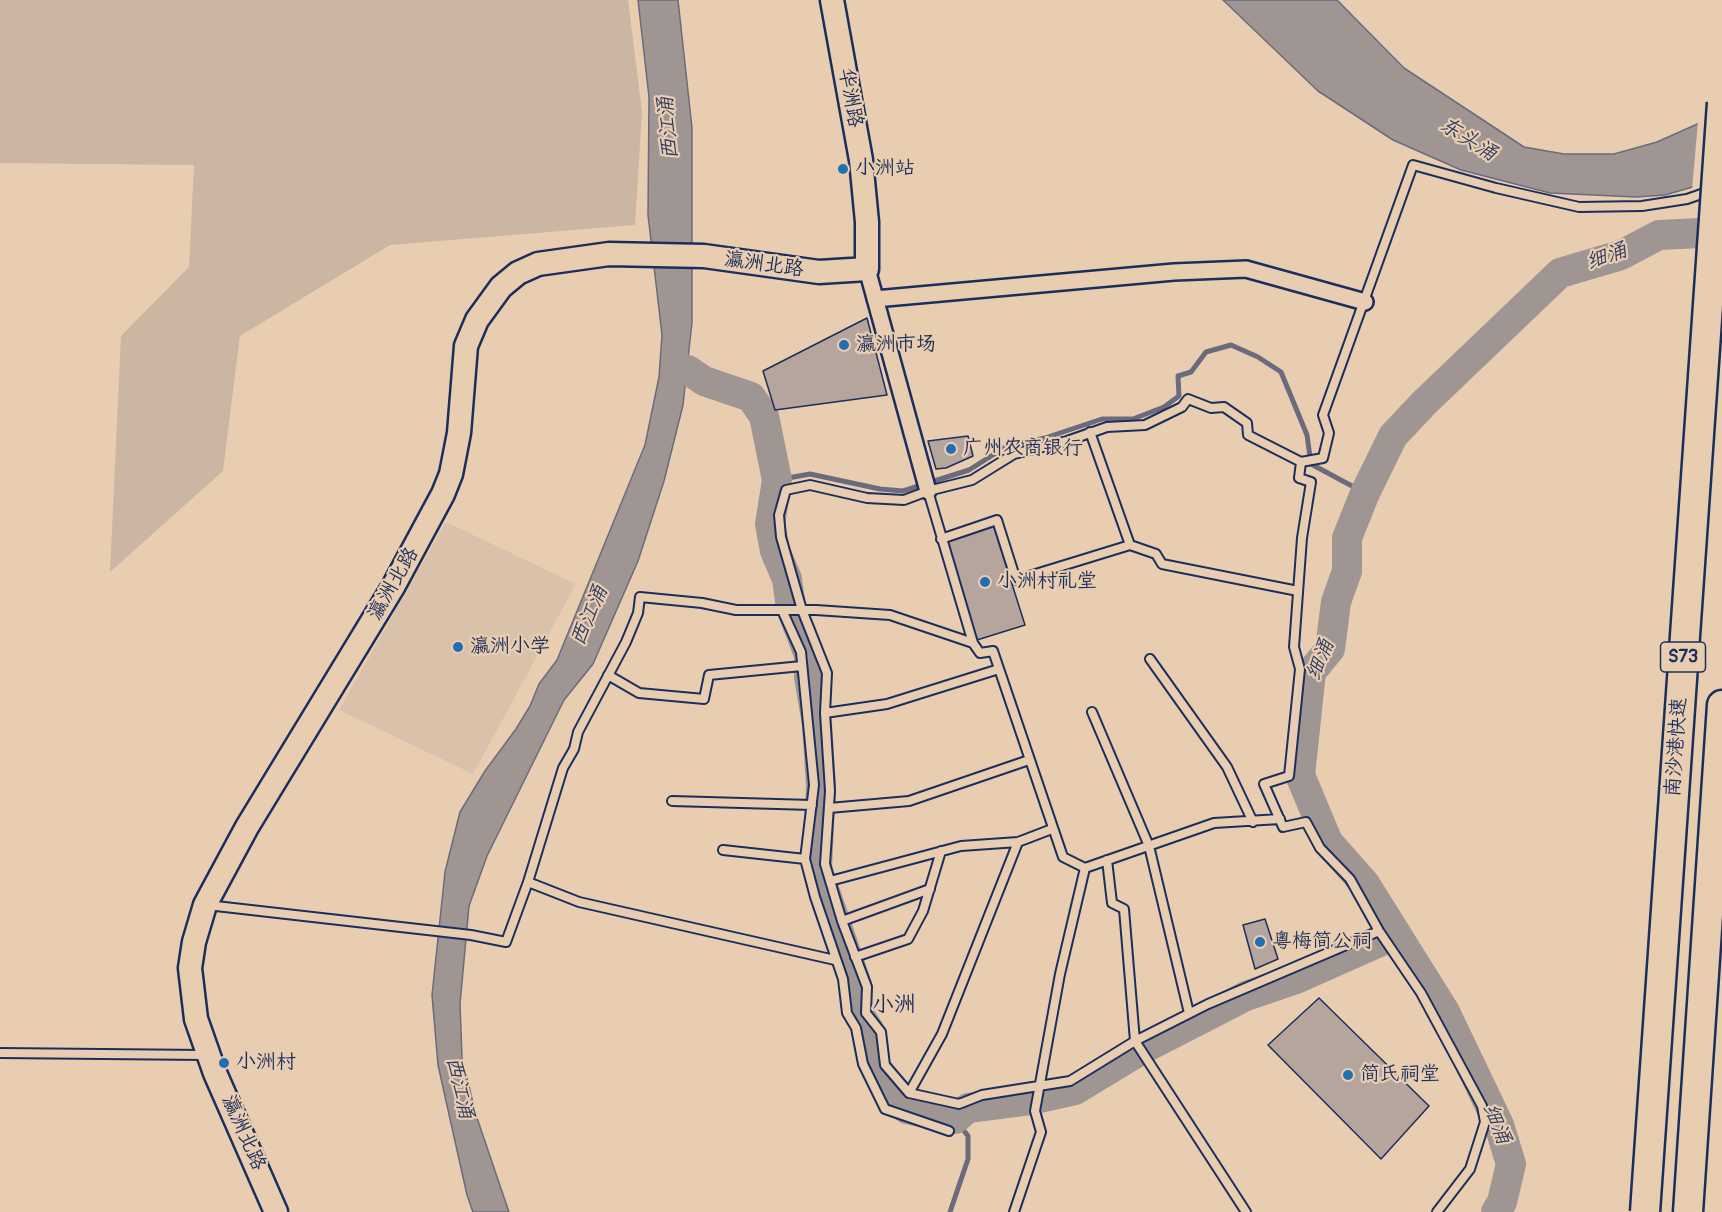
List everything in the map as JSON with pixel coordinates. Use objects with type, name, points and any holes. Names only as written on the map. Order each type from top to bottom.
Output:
[{"type":"highway","name":"南沙港快速","points":[[1645,1212],[1722,103]]},
{"type":"highway","points":[[1688,1212],[1722,705]]},
{"type":"main road","name":"华洲路","points":[[832,0],[861,160],[867,222],[867,269]]},
{"type":"main road","name":"瀛洲北路","points":[[276,1212],[196,1019],[190,968],[194,942],[205,905],[247,827],[393,587],[443,494],[451,474],[459,433],[466,346],[488,302],[518,273],[538,264],[609,254],[704,256],[819,272],[867,269]]},
{"type":"street","points":[[867,269],[928,491]]},
{"type":"street","points":[[875,299],[1173,272],[1246,269],[1365,302]]},
{"type":"lane","points":[[1379,931],[1256,981],[1189,1013],[1135,1041],[1070,1081],[982,1095],[959,1104],[909,1093],[885,1065],[881,1032],[866,1013],[867,987],[842,921],[825,864],[829,808],[825,713],[827,673],[802,610],[781,537],[779,515],[786,490],[810,485],[867,498],[904,500],[928,491],[972,480],[1014,454],[1107,427],[1145,425],[1182,407],[1188,399],[1211,408],[1224,407],[1246,423],[1248,435],[1301,462],[1323,458],[1329,434],[1323,415],[1413,165],[1496,188],[1579,207],[1642,206],[1687,199],[1722,187]]},
{"type":"lane","points":[[1090,432],[1130,545]]},
{"type":"lane","points":[[1301,462],[1299,478],[1311,482],[1302,538],[1298,591],[1294,647],[1300,669],[1289,776],[1264,784],[1283,827],[1306,822],[1320,848],[1350,879],[1379,931],[1421,993],[1456,1055],[1483,1114],[1485,1122],[1470,1169],[1437,1212]]},
{"type":"lane","points":[[928,491],[973,643],[980,653],[993,651],[1063,857],[1085,868],[1214,823],[1280,819]]},
{"type":"lane","points":[[941,539],[997,520],[1016,580],[1130,545],[1156,554],[1162,564],[1298,591]]},
{"type":"lane","points":[[205,905],[471,935],[506,942],[528,882],[563,768],[574,749],[578,732],[630,633],[638,613],[640,597],[702,603],[736,610],[802,610],[890,615],[973,643]]},
{"type":"lane","points":[[782,610],[801,652],[814,785],[805,860],[835,960],[843,979],[847,1013],[856,1028],[863,1064],[885,1109],[949,1131]]},
{"type":"lane","points":[[1150,659],[1227,767],[1253,822]]},
{"type":"lane","points":[[608,675],[639,693],[704,699],[709,675],[802,666]]},
{"type":"lane","points":[[825,713],[887,704],[999,669]]},
{"type":"lane","points":[[1092,712],[1149,846],[1189,1013]]},
{"type":"lane","points":[[829,808],[909,801],[1029,759]]},
{"type":"lane","points":[[672,801],[812,805]]},
{"type":"lane","points":[[830,881],[941,851],[987,842],[1018,842],[1052,829]]},
{"type":"lane","points":[[909,1093],[942,1034],[1018,842]]},
{"type":"lane","points":[[723,850],[805,860]]},
{"type":"lane","points":[[855,957],[908,939],[923,911],[941,851]]},
{"type":"lane","points":[[1107,860],[1112,903],[1124,909],[1135,1041],[1246,1212]]},
{"type":"lane","points":[[1014,1212],[1041,1132],[1035,1111],[1062,964],[1085,868]]},
{"type":"lane","points":[[528,882],[579,902],[835,960]]},
{"type":"lane","points":[[842,921],[930,889]]},
{"type":"lane","points":[[0,1053],[209,1055]]},
{"type":"shaded area","points":[[0,0],[628,0],[642,112],[635,225],[390,245],[240,336],[223,471],[110,572],[121,336],[189,267],[194,165],[0,163]]},
{"type":"shaded area","name":"瀛洲小学","points":[[446,522],[576,584],[473,774],[339,710]]},
{"type":"water","name":"西江涌","points":[[638,0],[678,0],[692,128],[692,322],[683,405],[664,481],[638,561],[593,664],[564,700],[487,856],[469,906],[460,1004],[462,1058],[476,1115],[509,1212],[473,1212],[467,1195],[438,1065],[432,995],[445,872],[460,812],[485,771],[516,729],[530,706],[539,684],[557,660],[645,445],[659,377],[662,335],[648,215],[649,97]]},
{"type":"water","name":"东头涌","points":[[1223,0],[1337,0],[1404,68],[1524,147],[1564,154],[1614,154],[1657,142],[1722,113],[1696,186],[1665,195],[1636,197],[1550,193],[1461,170],[1393,140],[1318,91]]},
{"type":"pier","points":[[1722,110],[1722,180],[1692,190],[1698,121]]},
{"type":"building","name":"瀛洲市场","points":[[867,318],[887,395],[775,410],[763,371]]},
{"type":"building","name":"广州农商银行","points":[[968,436],[973,456],[946,468],[936,469],[928,441]]},
{"type":"building","name":"小洲村礼堂","points":[[993,524],[1025,625],[977,640],[945,539]]},
{"type":"building","name":"粤梅简公祠","points":[[1265,919],[1278,959],[1255,969],[1243,925]]},
{"type":"building","name":"简氏祠堂","points":[[1319,998],[1429,1106],[1381,1159],[1268,1045]]},
{"type":"waterway","name":"细涌","points":[[1496,1212],[1502,1202],[1511,1164],[1499,1125],[1445,1012],[1365,884],[1328,842],[1300,775],[1311,672],[1330,649],[1336,602],[1347,571],[1347,538],[1365,493],[1393,436],[1424,403],[1560,273],[1621,255],[1659,235],[1722,232]]},
{"type":"waterway","points":[[777,480],[810,474],[880,489],[903,491],[969,470],[1007,446],[1045,438],[1102,419],[1133,419],[1164,407],[1179,396],[1178,376],[1191,372],[1206,352],[1231,345],[1258,357],[1281,372],[1307,435],[1311,464],[1365,493]]},
{"type":"waterway","points":[[688,370],[704,381],[751,397],[764,416],[777,480],[770,524],[775,551],[787,579],[791,608],[809,655],[809,677],[817,724],[821,786],[817,868],[857,985],[857,1011],[869,1030],[874,1065],[907,1109],[955,1119],[968,1108],[1030,1100],[1075,1090],[1141,1050],[1246,996],[1296,979],[1395,935]]},
{"type":"waterway","points":[[950,1212],[968,1159],[968,1136],[955,1119]]},
{"type":"place","name":"小洲站","points":[[843,169]]},
{"type":"place","name":"瀛洲市场","points":[[844,345]]},
{"type":"place","name":"广州农商银行","points":[[951,449]]},
{"type":"place","name":"小洲村礼堂","points":[[985,582]]},
{"type":"place","name":"瀛洲小学","points":[[458,647]]},
{"type":"place","name":"粤梅简公祠","points":[[1260,942]]},
{"type":"place","name":"小洲村","points":[[224,1063]]},
{"type":"place","name":"简氏祠堂","points":[[1348,1075]]},
{"type":"district","name":"小洲","points":[[894,1005]]}]
